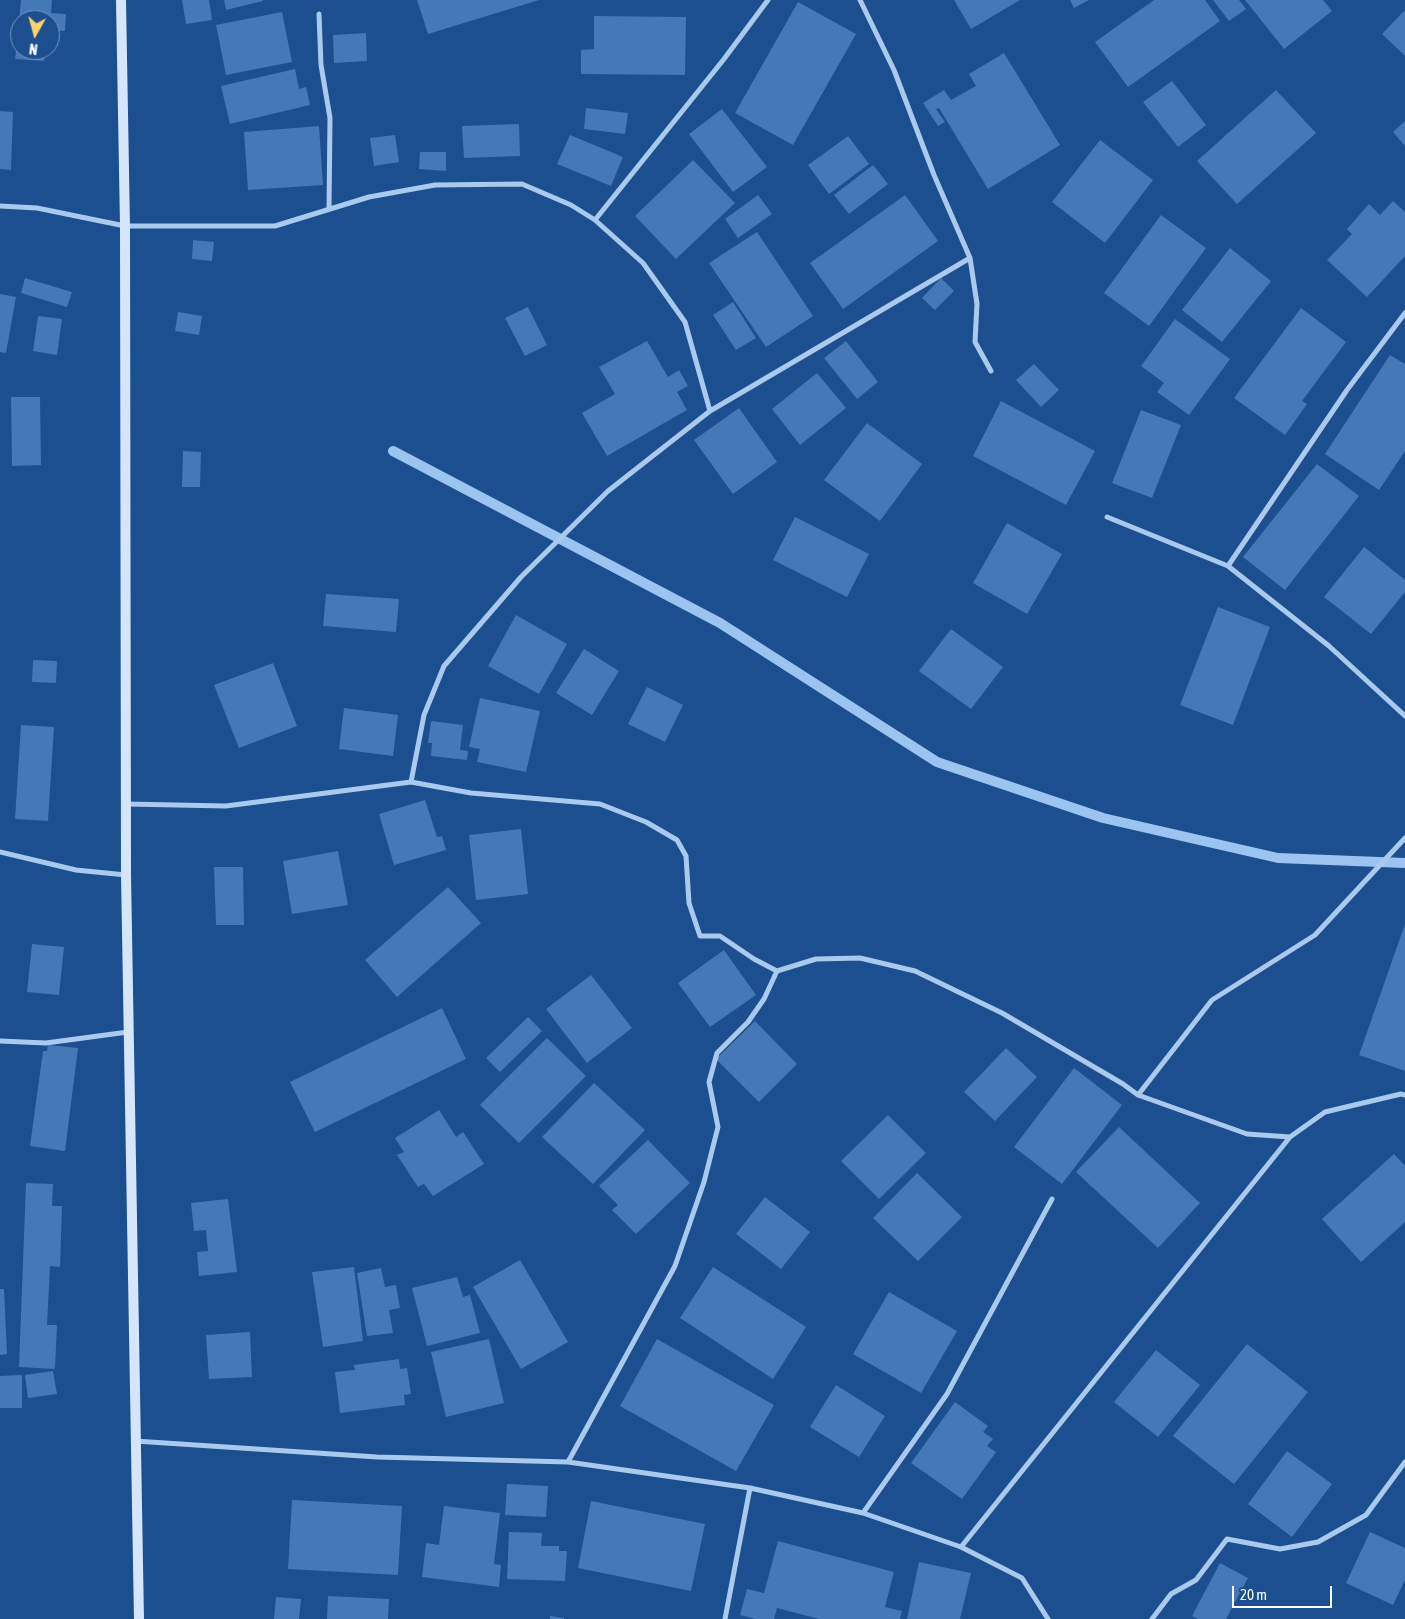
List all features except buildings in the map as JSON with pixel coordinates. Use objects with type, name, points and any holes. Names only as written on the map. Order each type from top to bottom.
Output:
[{"type":"main road","points":[[122,0],[126,875],[134,1441],[139,1619]]},
{"type":"street","points":[[596,220],[724,59],[768,0]]},
{"type":"street","points":[[860,0],[894,70],[934,174],[970,258],[977,304],[975,342],[991,371]]},
{"type":"street","points":[[319,14],[321,65],[330,118],[329,209]]},
{"type":"street","points":[[0,206],[37,208],[124,226],[275,226],[369,197],[435,185],[522,184],[571,205],[596,220],[643,263],[685,322],[710,411]]},
{"type":"street","points":[[412,782],[424,716],[444,666],[521,577],[608,491],[710,411],[970,258]]},
{"type":"street","points":[[1228,566],[1347,390],[1405,313]]},
{"type":"street","points":[[1107,517],[1228,566],[1329,646],[1405,716]]},
{"type":"street","points":[[126,804],[226,806],[412,782],[471,793],[600,804],[646,822],[677,840],[686,856],[689,903],[700,936],[720,936],[754,959],[778,971],[816,959],[860,958],[916,971],[1002,1014],[1138,1094],[1247,1134],[1290,1137]]},
{"type":"street","points":[[1138,1094],[1212,1000],[1315,935],[1405,838]]},
{"type":"street","points":[[0,852],[76,870],[126,875]]},
{"type":"street","points":[[568,1462],[675,1266],[704,1182],[718,1127],[709,1082],[717,1053],[748,1022],[764,999],[778,971]]},
{"type":"street","points":[[0,1041],[46,1043],[128,1032]]},
{"type":"street","points":[[961,1546],[1290,1137],[1325,1112],[1401,1094],[1405,1095]]},
{"type":"street","points":[[863,1513],[947,1394],[1052,1199]]},
{"type":"street","points":[[134,1441],[377,1458],[568,1462],[750,1488],[863,1513],[961,1546],[1022,1578],[1048,1619]]},
{"type":"street","points":[[1152,1619],[1171,1594],[1196,1580],[1226,1540],[1280,1549],[1318,1542],[1366,1515],[1405,1462]]},
{"type":"street","points":[[725,1619],[750,1488]]},
{"type":"waterway","points":[[393,451],[720,623],[937,762],[1103,818],[1278,858],[1405,863]]}]
